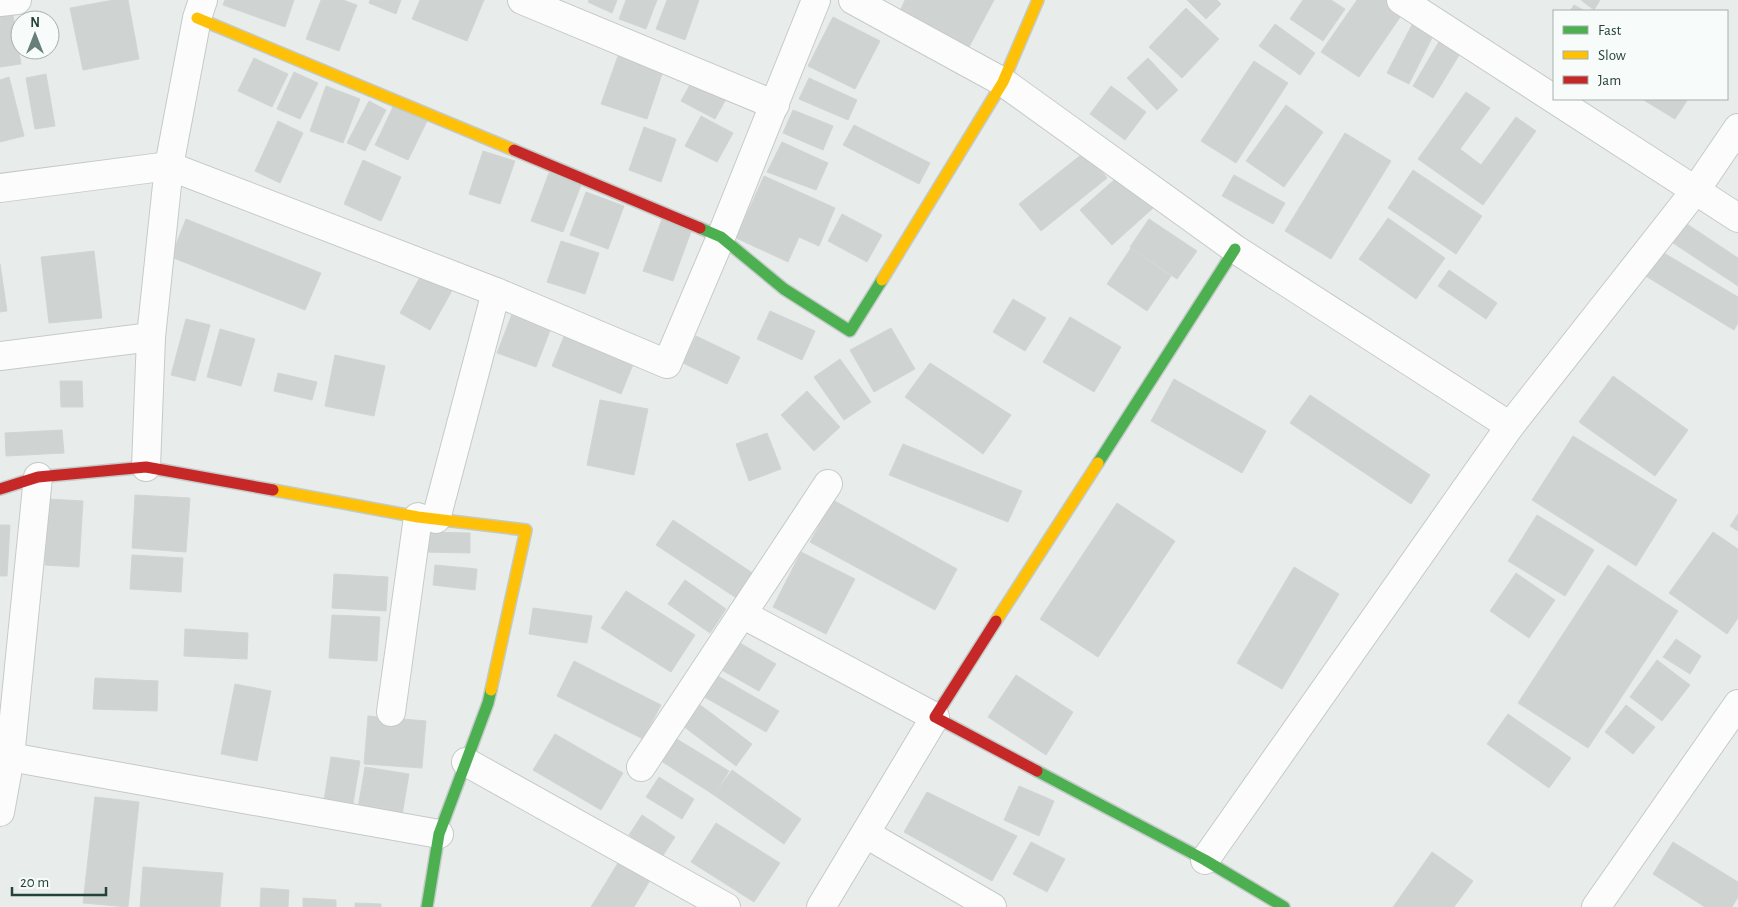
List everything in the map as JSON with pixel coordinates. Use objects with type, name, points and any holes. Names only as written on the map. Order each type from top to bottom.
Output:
[{"type":"street","points":[[0,2],[17,0]]},
{"type":"street","points":[[522,0],[775,105]]},
{"type":"street","points":[[0,188],[169,166],[496,292],[667,364],[721,238],[816,0]]},
{"type":"street","points":[[853,0],[1003,82],[1234,249],[1510,426]]},
{"type":"street","points":[[146,467],[151,337],[169,166],[200,9],[721,238],[784,289],[850,331],[1003,82],[1038,0]]},
{"type":"street","points":[[1401,0],[1553,99]]},
{"type":"street","points":[[1555,100],[1738,218]]},
{"type":"street","points":[[1206,860],[1510,426],[1695,191],[1738,128]]},
{"type":"street","points":[[821,907],[934,717],[1234,249]]},
{"type":"street","points":[[391,712],[427,518],[496,292]]},
{"type":"street","points":[[0,356],[151,337]]},
{"type":"street","points":[[0,489],[38,477],[146,467],[427,518],[526,530],[488,703],[439,834],[427,907]]},
{"type":"street","points":[[0,812],[10,757],[38,477]]},
{"type":"street","points":[[641,767],[828,484]]},
{"type":"street","points":[[742,614],[1206,860],[1284,907]]},
{"type":"street","points":[[1596,907],[1738,704]]},
{"type":"street","points":[[10,757],[439,834]]},
{"type":"street","points":[[466,762],[726,907]]},
{"type":"street","points":[[866,834],[992,907]]},
{"type":"building","points":[[113,0],[128,0],[139,59],[83,70],[70,8]]},
{"type":"building","points":[[225,0],[294,0],[285,27],[223,5]]},
{"type":"building","points":[[321,0],[343,0],[357,5],[339,51],[306,39]]},
{"type":"building","points":[[370,0],[401,0],[396,14],[369,3]]},
{"type":"building","points":[[420,0],[484,0],[467,41],[412,19]]},
{"type":"building","points":[[589,0],[617,0],[612,13],[588,2]]},
{"type":"building","points":[[626,0],[657,0],[646,29],[619,19]]},
{"type":"building","points":[[667,0],[699,0],[685,40],[656,29]]},
{"type":"building","points":[[905,0],[994,0],[968,49],[899,13]]},
{"type":"building","points":[[1187,0],[1217,0],[1221,4],[1206,19]]},
{"type":"building","points":[[1303,0],[1331,0],[1345,9],[1323,41],[1290,19]]},
{"type":"building","points":[[1357,0],[1391,0],[1405,10],[1359,77],[1321,52]]},
{"type":"building","points":[[1581,0],[1600,0],[1594,10]]},
{"type":"building","points":[[1574,5],[1583,10],[1571,10]]},
{"type":"building","points":[[1186,8],[1219,39],[1182,78],[1149,47]]},
{"type":"building","points":[[12,9],[10,10],[10,60],[20,60],[21,64],[0,67],[0,10]]},
{"type":"building","points":[[833,17],[880,41],[855,89],[808,66]]},
{"type":"building","points":[[1415,19],[1436,30],[1409,84],[1387,73]]},
{"type":"building","points":[[1275,24],[1315,53],[1300,75],[1259,46]]},
{"type":"building","points":[[1440,40],[1461,52],[1433,98],[1413,86]]},
{"type":"building","points":[[618,56],[663,71],[647,119],[601,104]]},
{"type":"building","points":[[254,58],[288,74],[272,107],[238,91]]},
{"type":"building","points":[[1148,58],[1178,90],[1157,110],[1127,78]]},
{"type":"building","points":[[1254,61],[1288,83],[1236,163],[1201,141]]},
{"type":"building","points":[[294,72],[318,83],[300,119],[277,109]]},
{"type":"building","points":[[46,74],[55,126],[35,129],[26,78]]},
{"type":"building","points":[[9,77],[24,136],[0,142],[0,80]]},
{"type":"building","points":[[809,78],[857,100],[848,120],[799,99]]},
{"type":"building","points":[[692,81],[726,99],[715,119],[681,101]]},
{"type":"building","points":[[326,86],[360,99],[343,143],[310,131]]},
{"type":"building","points":[[1111,86],[1146,112],[1125,140],[1090,114]]},
{"type":"building","points":[[1466,92],[1490,108],[1460,149],[1481,165],[1516,117],[1536,131],[1483,205],[1418,159]]},
{"type":"building","points":[[1644,100],[1687,100],[1675,119]]},
{"type":"building","points":[[369,101],[386,110],[365,151],[347,143]]},
{"type":"building","points":[[394,105],[427,121],[408,160],[375,145]]},
{"type":"building","points":[[1286,105],[1323,132],[1284,187],[1246,161]]},
{"type":"building","points":[[793,110],[833,126],[823,150],[783,133]]},
{"type":"building","points":[[701,116],[733,133],[717,162],[685,146]]},
{"type":"building","points":[[278,121],[303,133],[280,183],[255,171]]},
{"type":"building","points":[[854,125],[930,163],[919,184],[843,145]]},
{"type":"building","points":[[644,127],[676,139],[661,182],[629,170]]},
{"type":"building","points":[[1345,133],[1391,161],[1331,259],[1285,231]]},
{"type":"building","points":[[782,142],[828,163],[816,190],[767,172]]},
{"type":"building","points":[[483,151],[515,161],[500,204],[469,194]]},
{"type":"building","points":[[1086,151],[1107,178],[1041,231],[1019,204]]},
{"type":"building","points":[[363,160],[401,177],[381,221],[344,204]]},
{"type":"building","points":[[1413,170],[1482,216],[1456,254],[1388,208]]},
{"type":"building","points":[[549,173],[581,185],[563,232],[531,221]]},
{"type":"building","points":[[1122,173],[1153,208],[1112,245],[1080,210]]},
{"type":"building","points":[[1234,175],[1285,203],[1273,224],[1222,196]]},
{"type":"building","points":[[764,176],[835,208],[819,246],[799,237],[788,262],[736,238]]},
{"type":"building","points":[[586,192],[624,206],[608,249],[570,235]]},
{"type":"building","points":[[842,214],[882,235],[867,262],[828,241]]},
{"type":"building","points":[[1388,218],[1445,258],[1416,299],[1359,259]]},
{"type":"building","points":[[186,219],[321,273],[305,310],[171,257]]},
{"type":"building","points":[[662,219],[692,229],[673,281],[643,271]]},
{"type":"building","points":[[1149,219],[1197,251],[1177,279],[1130,247]]},
{"type":"building","points":[[1684,222],[1738,258],[1738,286],[1670,241]]},
{"type":"building","points":[[561,241],[599,253],[585,294],[547,282]]},
{"type":"building","points":[[1131,248],[1171,276],[1147,311],[1107,284]]},
{"type":"building","points":[[1659,250],[1738,297],[1738,323],[1734,330],[1644,275]]},
{"type":"building","points":[[94,251],[102,318],[49,323],[41,257]]},
{"type":"building","points":[[0,264],[7,311],[0,312]]},
{"type":"building","points":[[424,270],[454,287],[430,330],[400,313]]},
{"type":"building","points":[[1449,270],[1497,303],[1486,319],[1438,286]]},
{"type":"building","points":[[1013,299],[1046,318],[1025,351],[993,332]]},
{"type":"building","points":[[770,311],[815,331],[802,360],[757,339]]},
{"type":"building","points":[[512,314],[551,328],[536,367],[497,353]]},
{"type":"building","points":[[1070,317],[1121,347],[1094,392],[1043,362]]},
{"type":"building","points":[[186,319],[210,325],[195,381],[171,375]]},
{"type":"building","points":[[891,328],[915,369],[874,392],[850,350]]},
{"type":"building","points":[[220,329],[255,339],[241,386],[207,377]]},
{"type":"building","points":[[565,334],[634,362],[621,394],[552,366]]},
{"type":"building","points":[[696,336],[740,357],[727,384],[683,363]]},
{"type":"building","points":[[335,355],[385,366],[374,416],[325,406]]},
{"type":"building","points":[[840,359],[871,402],[844,420],[814,377]]},
{"type":"building","points":[[930,363],[1011,415],[983,454],[905,397]]},
{"type":"building","points":[[278,373],[317,382],[312,400],[274,391]]},
{"type":"building","points":[[1613,376],[1688,430],[1655,476],[1579,422]]},
{"type":"building","points":[[1174,379],[1266,431],[1242,473],[1151,421]]},
{"type":"building","points":[[60,381],[82,381],[83,407],[61,407]]},
{"type":"building","points":[[807,391],[840,427],[814,451],[781,415]]},
{"type":"building","points":[[1310,395],[1430,475],[1411,504],[1290,423]]},
{"type":"building","points":[[600,400],[648,409],[634,475],[587,465]]},
{"type":"building","points":[[62,430],[64,453],[6,456],[5,433]]},
{"type":"building","points":[[767,433],[781,469],[749,481],[736,444]]},
{"type":"building","points":[[1573,436],[1677,500],[1636,566],[1532,500]]},
{"type":"building","points":[[903,444],[1022,491],[1008,522],[889,475]]},
{"type":"building","points":[[135,495],[190,498],[186,552],[132,548]]},
{"type":"building","points":[[49,499],[83,501],[79,567],[45,565]]},
{"type":"building","points":[[833,500],[957,569],[935,610],[810,542]]},
{"type":"building","points":[[1117,503],[1175,541],[1098,657],[1040,619]]},
{"type":"building","points":[[1738,514],[1738,531],[1730,526]]},
{"type":"building","points":[[1537,515],[1594,550],[1565,596],[1508,561]]},
{"type":"building","points":[[673,520],[754,574],[738,599],[656,545]]},
{"type":"building","points":[[0,525],[10,525],[7,576],[0,576]]},
{"type":"building","points":[[423,532],[470,533],[470,553],[422,552]]},
{"type":"building","points":[[1713,532],[1738,549],[1738,618],[1727,634],[1669,593]]},
{"type":"building","points":[[801,552],[855,579],[826,634],[773,607]]},
{"type":"building","points":[[132,555],[183,558],[181,592],[130,589]]},
{"type":"building","points":[[435,565],[477,569],[475,590],[433,585]]},
{"type":"building","points":[[1608,565],[1678,611],[1588,748],[1518,703]]},
{"type":"building","points":[[1294,567],[1339,594],[1282,689],[1237,663]]},
{"type":"building","points":[[1516,573],[1555,600],[1529,638],[1490,611]]},
{"type":"building","points":[[334,574],[388,577],[386,611],[332,608]]},
{"type":"building","points":[[685,580],[726,609],[710,633],[668,604]]},
{"type":"building","points":[[626,591],[695,635],[671,672],[601,628]]},
{"type":"building","points":[[533,608],[592,616],[587,643],[529,634]]},
{"type":"building","points":[[332,615],[380,617],[377,661],[329,658]]},
{"type":"building","points":[[185,629],[248,633],[247,659],[184,656]]},
{"type":"building","points":[[728,636],[776,664],[759,691],[711,664]]},
{"type":"building","points":[[1676,639],[1701,656],[1690,674],[1663,657]]},
{"type":"building","points":[[1657,660],[1690,685],[1662,721],[1630,697]]},
{"type":"building","points":[[574,661],[661,705],[643,739],[557,696]]},
{"type":"building","points":[[711,672],[779,711],[766,732],[699,694]]},
{"type":"building","points":[[1016,675],[1073,712],[1046,755],[988,717]]},
{"type":"building","points":[[95,678],[158,681],[157,711],[93,709]]},
{"type":"building","points":[[235,684],[271,691],[257,761],[221,754]]},
{"type":"building","points":[[699,704],[752,744],[736,766],[683,726]]},
{"type":"building","points":[[1626,705],[1655,727],[1633,754],[1605,732]]},
{"type":"building","points":[[1508,714],[1571,758],[1549,788],[1487,744]]},
{"type":"building","points":[[368,716],[426,721],[422,768],[364,764]]},
{"type":"building","points":[[555,734],[623,773],[601,810],[533,770]]},
{"type":"building","points":[[672,736],[729,771],[714,795],[658,759]]},
{"type":"building","points":[[331,757],[360,761],[353,804],[324,800]]},
{"type":"building","points":[[365,767],[409,774],[402,815],[358,808]]},
{"type":"building","points":[[732,770],[801,819],[784,844],[714,795]]},
{"type":"building","points":[[659,777],[694,799],[682,819],[646,797]]},
{"type":"building","points":[[1019,786],[1054,801],[1039,836],[1004,820]]},
{"type":"building","points":[[927,792],[1017,836],[992,881],[904,832]]},
{"type":"building","points":[[95,797],[139,802],[128,907],[83,903]]},
{"type":"building","points":[[642,815],[675,837],[662,857],[629,835]]},
{"type":"building","points":[[716,823],[780,863],[754,902],[691,862]]},
{"type":"building","points":[[1031,842],[1065,859],[1047,892],[1013,874]]},
{"type":"building","points":[[1673,842],[1738,882],[1738,897],[1732,907],[1705,907],[1653,874]]},
{"type":"building","points":[[1432,852],[1473,881],[1454,907],[1393,907]]},
{"type":"building","points":[[621,858],[652,877],[634,907],[591,907]]},
{"type":"building","points":[[143,867],[223,873],[220,907],[140,907]]},
{"type":"building","points":[[261,888],[289,890],[288,907],[260,907]]},
{"type":"building","points":[[303,898],[336,900],[336,907],[303,907]]},
{"type":"building","points":[[355,903],[381,904],[381,907],[355,907]]},
{"type":"traffic: fast","points":[[700,228],[721,237],[784,289],[850,331],[882,280]]},
{"type":"traffic: fast","points":[[1098,463],[1235,249]]},
{"type":"traffic: fast","points":[[427,907],[439,834],[488,703],[491,690]]},
{"type":"traffic: fast","points":[[1037,771],[1205,860],[1284,907]]},
{"type":"traffic: slow","points":[[882,280],[1003,82],[1038,0]]},
{"type":"traffic: slow","points":[[197,18],[514,150]]},
{"type":"traffic: slow","points":[[996,621],[1098,463]]},
{"type":"traffic: slow","points":[[273,490],[418,517],[526,530],[491,690]]},
{"type":"traffic: jam","points":[[514,150],[700,228]]},
{"type":"traffic: jam","points":[[0,489],[38,477],[146,467],[273,490]]},
{"type":"traffic: jam","points":[[996,621],[935,717],[1037,771]]}]
